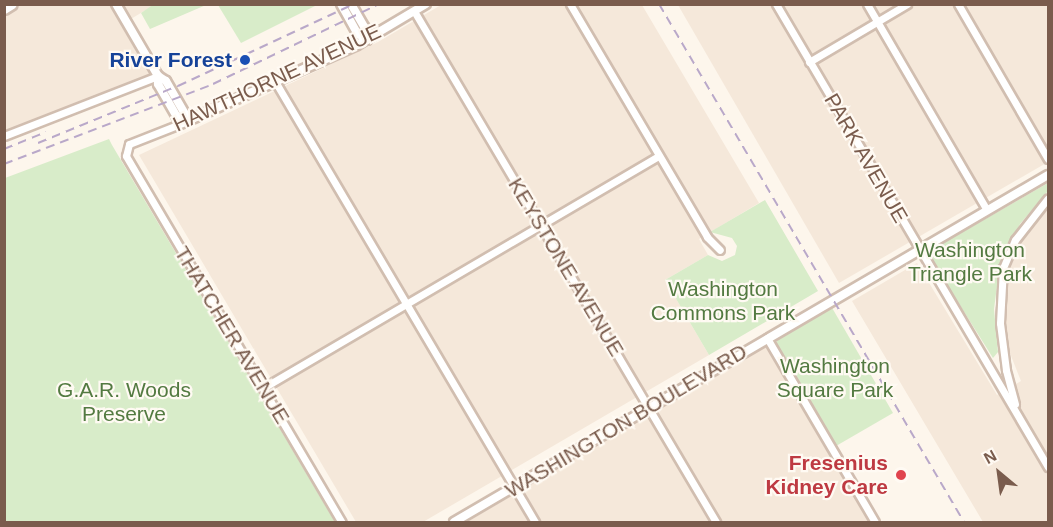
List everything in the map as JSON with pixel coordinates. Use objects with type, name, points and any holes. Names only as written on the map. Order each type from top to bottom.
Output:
[{"type":"main road","points":[[4,9],[12,4]]},
{"type":"street","points":[[116,4],[158,76],[157,83],[177,117],[185,122]]},
{"type":"street","points":[[341,4],[357,33],[367,40]]},
{"type":"street","points":[[351,4],[365,28],[367,40]]},
{"type":"street","name":"HAWTHORNE AVENUE","points":[[127,147],[276,83],[367,40],[426,4]]},
{"type":"street","points":[[570,4],[707,237],[720,250]]},
{"type":"street","name":"PARK AVENUE","points":[[776,4],[919,249],[1047,461]]},
{"type":"street","points":[[867,4],[987,210]]},
{"type":"street","points":[[809,62],[907,4]]},
{"type":"street","points":[[958,4],[1048,159]]},
{"type":"street","name":"KEYSTONE AVENUE","points":[[414,11],[716,522]]},
{"type":"street","points":[[4,136],[158,76]]},
{"type":"street","points":[[276,83],[535,522]]},
{"type":"street","name":"THATCHER AVENUE","points":[[127,147],[126,156],[342,522]]},
{"type":"street","points":[[263,388],[658,156]]},
{"type":"street","name":"WASHINGTON BOULEVARD","points":[[454,522],[919,249],[1048,176]]},
{"type":"street","points":[[1026,429],[1006,370],[1000,288],[1007,255],[1015,240],[1048,198]]},
{"type":"street","points":[[767,338],[875,522]]},
{"type":"shaded area","points":[[5,5],[154,5],[121,25],[150,75],[5,131]]},
{"type":"shaded area","points":[[441,5],[642,5],[759,203],[699,239],[708,255],[665,280],[709,355],[423,522],[356,522],[139,155],[378,42]]},
{"type":"shaded area","points":[[678,5],[1048,5],[1048,162],[839,283]]},
{"type":"shaded area","points":[[1048,195],[1048,522],[983,522],[852,301],[917,263],[997,395],[1021,381],[1000,328],[999,280],[1005,256],[1029,214]]},
{"type":"shaded area","points":[[765,346],[869,522],[467,522]]},
{"type":"green space","points":[[154,4],[206,5],[150,29],[141,13]]},
{"type":"green space","points":[[218,5],[317,5],[241,43]]},
{"type":"green space","name":"G.A.R. Woods Preserve","points":[[109,139],[335,522],[5,522],[5,178]]},
{"type":"green space","name":"Washington Triangle Park","points":[[1048,183],[1048,191],[1020,224],[999,271],[994,309],[998,352],[993,358],[929,256],[931,250]]},
{"type":"green space","name":"Washington Commons Park","points":[[765,200],[818,291],[709,355],[665,280],[708,255],[722,261],[735,255],[737,246],[732,238],[710,232]]},
{"type":"green space","name":"Washington Square Park","points":[[831,306],[893,413],[836,446],[776,344],[778,339]]},
{"type":"railway","points":[[38,143],[178,86],[354,4]]},
{"type":"railway","points":[[4,164],[213,84],[379,4]]},
{"type":"railway","points":[[659,4],[964,522]]},
{"type":"railway","points":[[4,149],[46,132]]},
{"type":"place","name":"River Forest","points":[[245,60]]},
{"type":"place","name":"Fresenius Kidney Care","points":[[901,475]]}]
